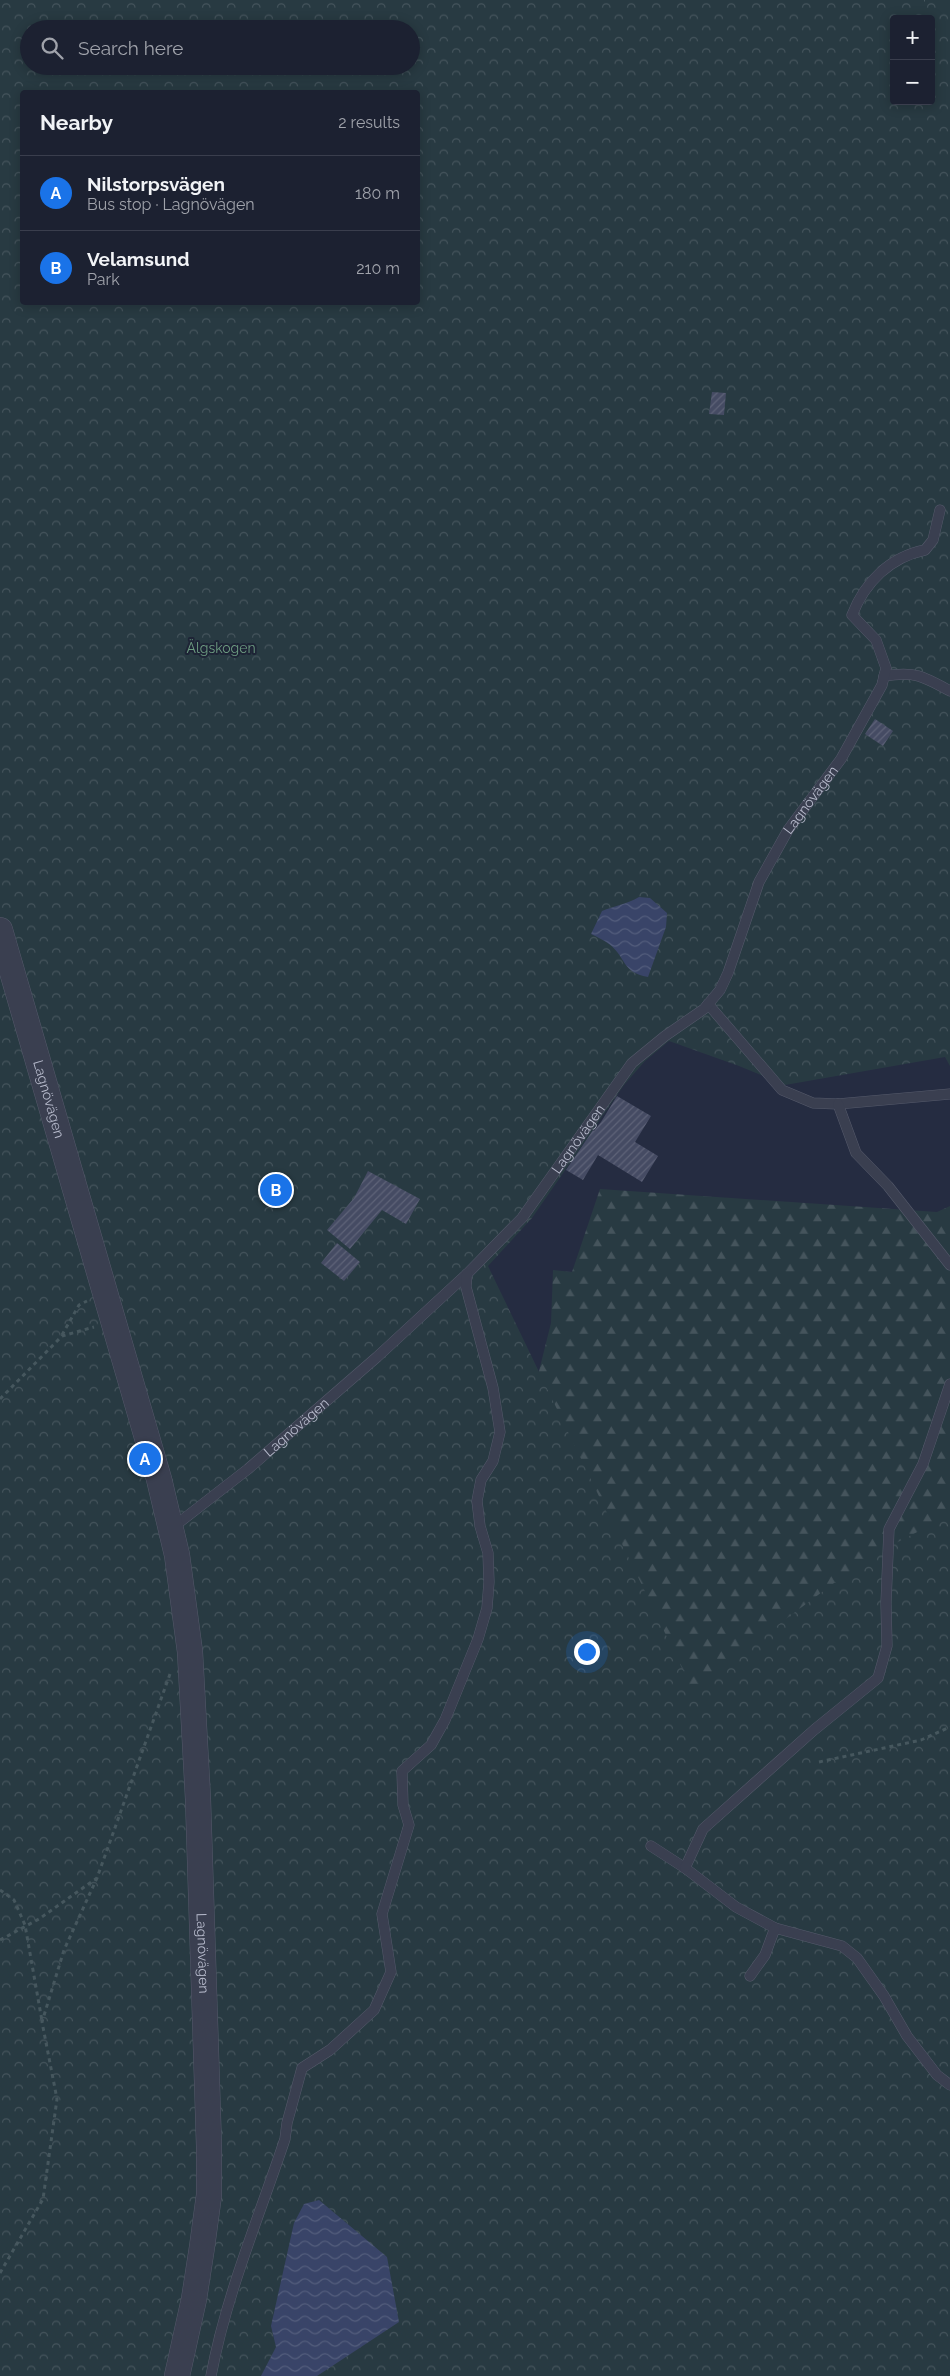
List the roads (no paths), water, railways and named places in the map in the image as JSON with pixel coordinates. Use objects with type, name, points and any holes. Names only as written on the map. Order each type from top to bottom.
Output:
[{"type":"street","name":"Lagnövägen","points":[[0,930],[132,1383],[171,1528],[177,1555],[190,1652],[198,1799],[209,2195],[194,2299],[177,2376]]},
{"type":"lane","points":[[940,510],[933,540],[925,550],[912,553],[888,565],[868,584],[852,615],[876,640],[886,668],[884,676],[906,673],[924,677],[950,691]]},
{"type":"lane","name":"Lagnövägen","points":[[171,1528],[248,1469],[377,1357],[467,1274],[522,1218],[632,1063],[708,1004],[720,990],[728,973],[759,882],[788,830],[841,759],[882,685],[884,676]]},
{"type":"lane","points":[[708,1004],[782,1090],[813,1103],[838,1104],[950,1094]]},
{"type":"lane","points":[[838,1104],[856,1153],[888,1186],[950,1265]]},
{"type":"lane","points":[[211,2376],[214,2354],[246,2250],[285,2139],[287,2123],[302,2068],[330,2050],[374,2010],[391,1972],[382,1914],[409,1825],[403,1805],[402,1772],[431,1746],[445,1720],[478,1639],[487,1608],[489,1582],[488,1553],[480,1526],[477,1501],[480,1480],[493,1461],[500,1432],[493,1388],[466,1287],[467,1274]]},
{"type":"lane","points":[[685,1868],[703,1829],[814,1730],[878,1678],[887,1646],[886,1603],[889,1529],[923,1464],[950,1384]]},
{"type":"lane","points":[[651,1846],[685,1868],[736,1907],[775,1928],[842,1946],[857,1958],[884,1996],[907,2036],[937,2075],[950,2085]]},
{"type":"lane","points":[[750,1976],[765,1955],[775,1928]]},
{"type":"water","points":[[639,897],[650,898],[667,913],[666,927],[648,977],[633,972],[615,949],[591,934],[602,911]]},
{"type":"water","points":[[319,2200],[387,2257],[399,2322],[317,2376],[261,2376],[276,2347],[271,2326],[294,2223],[304,2204]]},
{"type":"place","name":"Velamsund","points":[[276,1190]]},
{"type":"place","name":"Nilstorpsvägen","points":[[145,1459]]},
{"type":"park label","name":"Älgskogen","points":[[221,648]]}]
